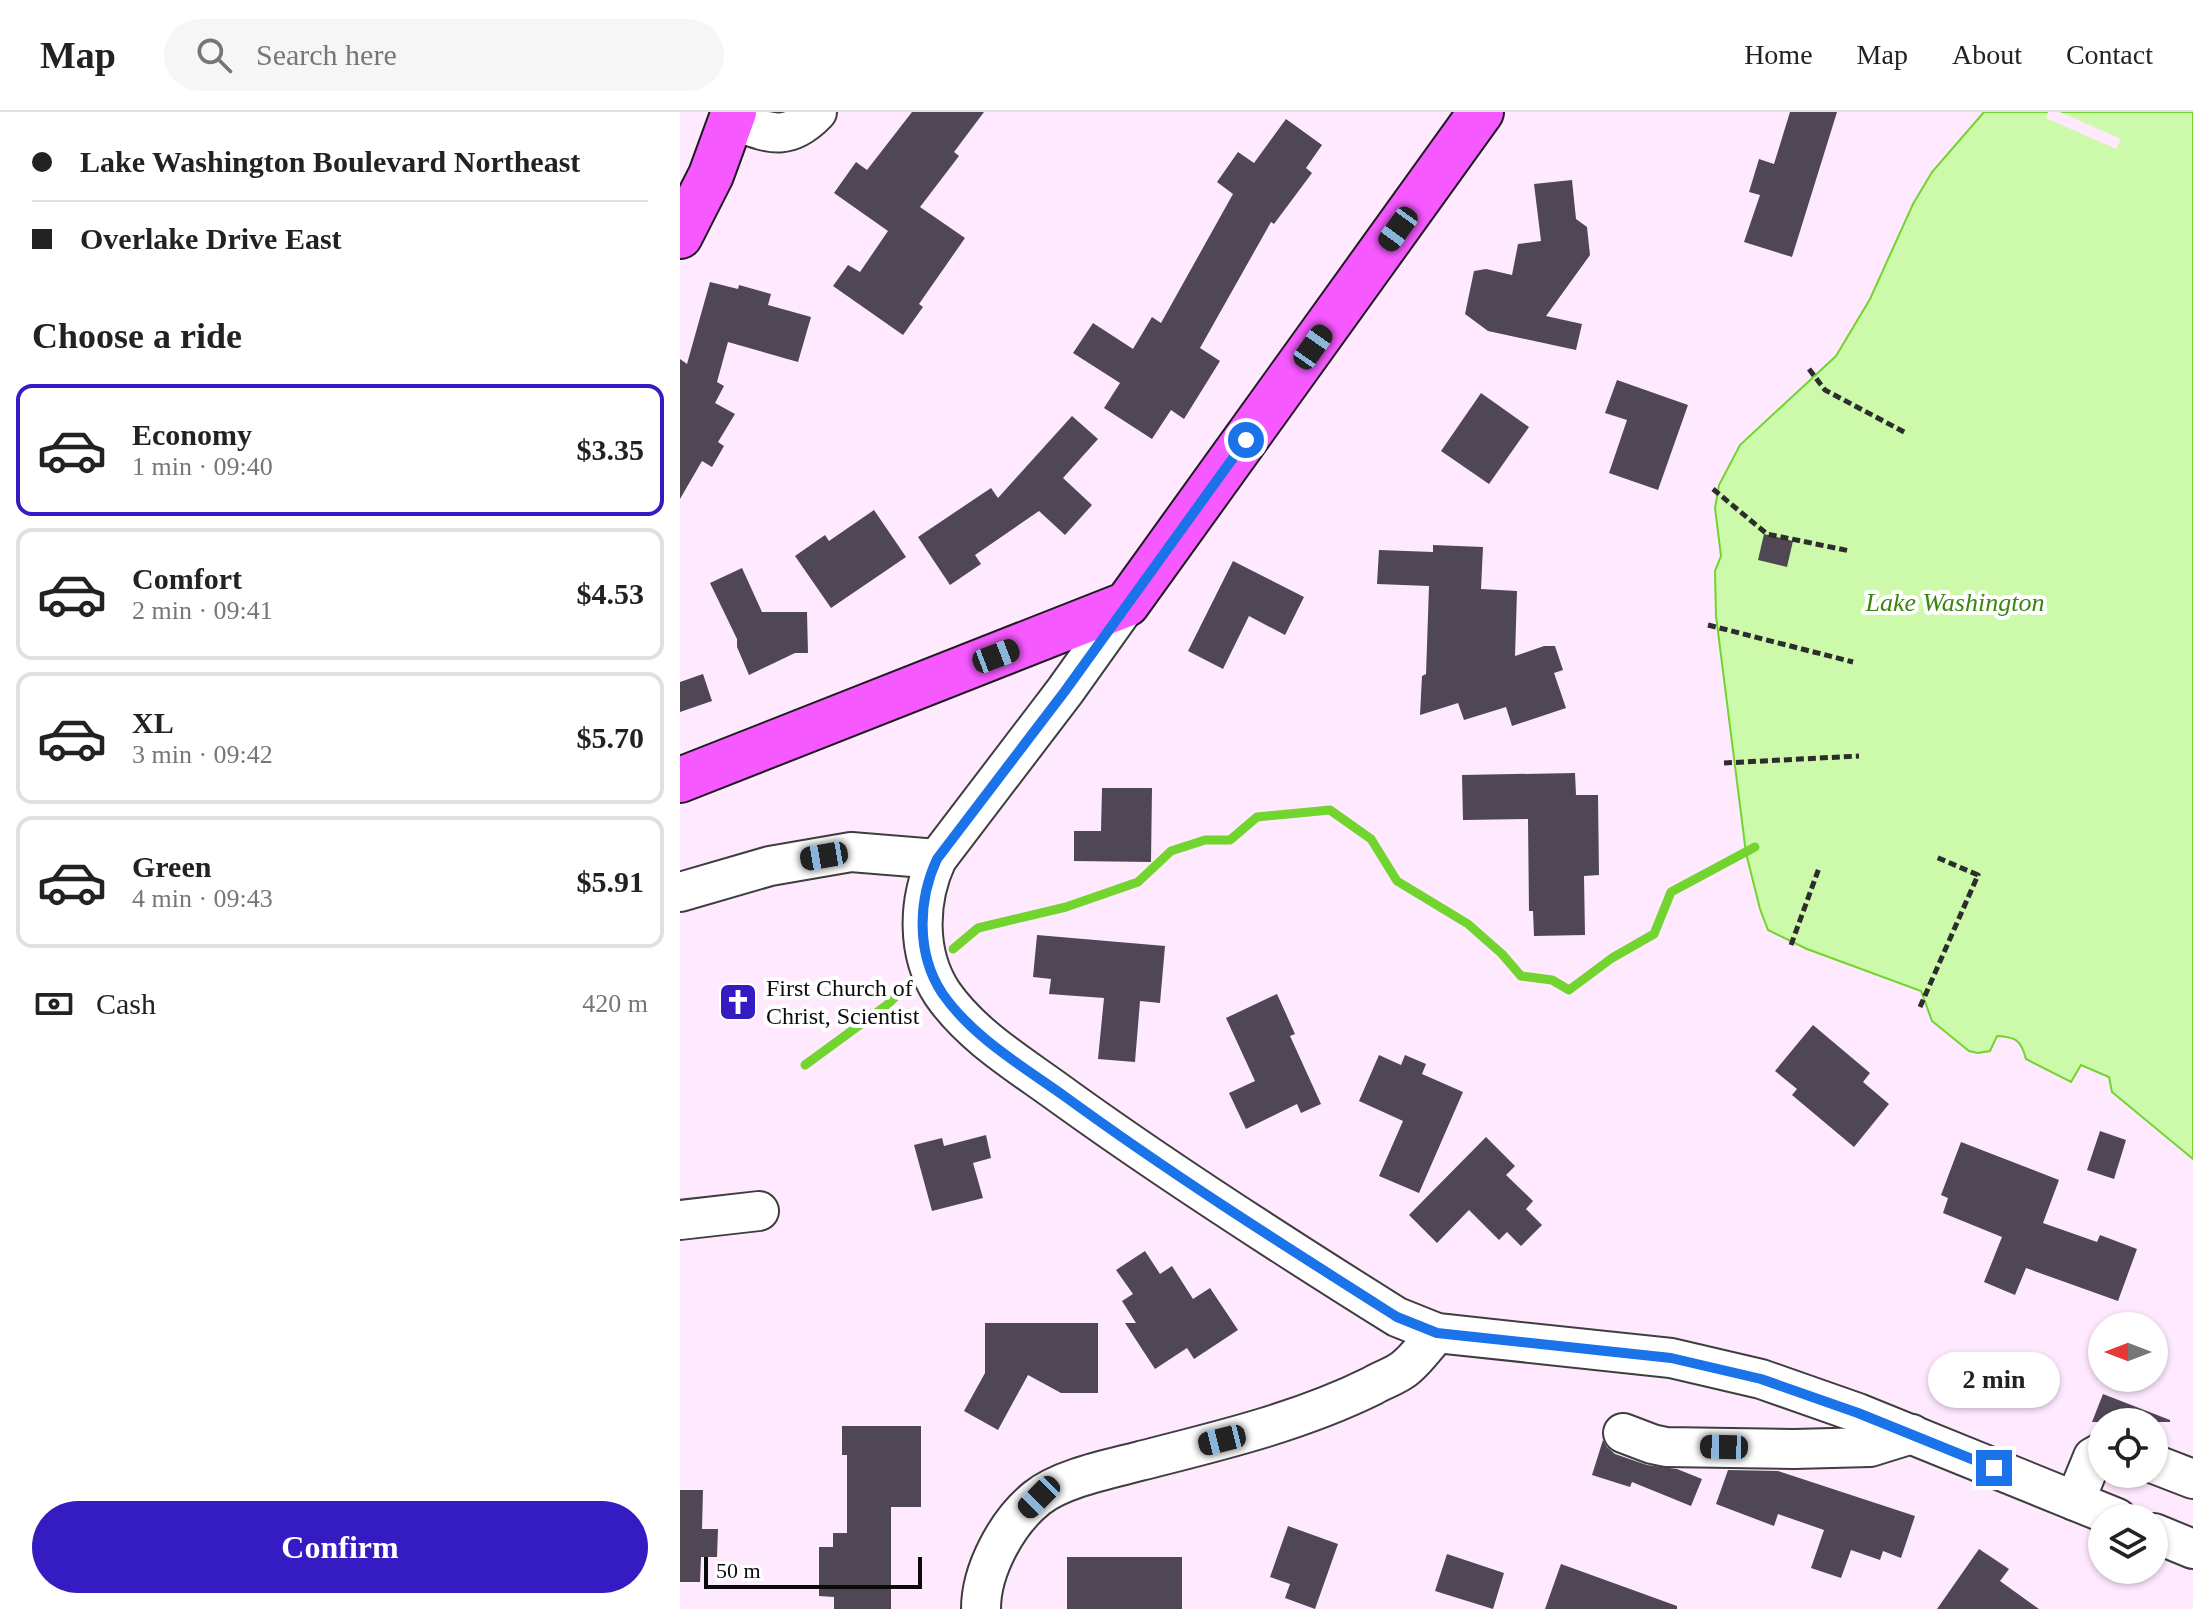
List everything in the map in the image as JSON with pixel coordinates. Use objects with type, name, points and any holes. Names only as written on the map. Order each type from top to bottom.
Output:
[{"type":"main road","points":[[680,780],[1127,604],[1481,112]]},
{"type":"main road","points":[[680,236],[711,175],[733,116]]},
{"type":"street","points":[[733,116],[771,134],[790,133],[805,125],[817,112]]},
{"type":"street","points":[[1127,604],[937,859],[928,879],[923,899],[926,956],[941,991],[965,1021],[997,1048],[1147,1156],[1397,1317],[1437,1333],[1671,1358],[1761,1379],[1912,1434],[2088,1506]]},
{"type":"street","points":[[1025,644],[1048,667],[1065,691]]},
{"type":"street","points":[[680,892],[770,866],[851,852],[937,859]]},
{"type":"street","points":[[680,1220],[759,1211]]},
{"type":"street","points":[[981,1609],[987,1573],[1001,1543],[1020,1516],[1039,1497],[1064,1484],[1116,1467],[1222,1440],[1335,1404],[1405,1369],[1437,1333]]},
{"type":"street","points":[[1623,1433],[1666,1447],[1794,1449],[1870,1447],[1912,1434]]},
{"type":"street","points":[[2075,1501],[2088,1469]]},
{"type":"street","points":[[2168,1469],[2193,1479]]},
{"type":"street","points":[[2168,1539],[2193,1549]]},
{"type":"path","points":[[1809,369],[1825,390],[1906,433]]},
{"type":"path","points":[[1713,489],[1767,534],[1850,551]]},
{"type":"path","points":[[1708,625],[1853,662]]},
{"type":"path","points":[[1724,763],[1859,756]]},
{"type":"path","points":[[1920,1007],[1978,875],[1936,857]]},
{"type":"path","points":[[1791,945],[1819,868]]},
{"type":"water","name":"Lake Washington","points":[[1984,112],[2193,112],[2193,1159],[2112,1092],[2109,1077],[2081,1065],[2071,1082],[2026,1059],[2020,1044],[2009,1037],[1997,1036],[1990,1051],[1969,1051],[1932,1021],[1921,991],[1807,949],[1768,930],[1746,853],[1716,616],[1715,571],[1721,556],[1715,508],[1719,485],[1740,445],[1836,356],[1870,299],[1913,204],[1932,172]]},
{"type":"pier","points":[[2048,112],[2060,112],[2121,139],[2116,149],[2046,118]]},
{"type":"building","points":[[912,112],[984,112],[954,152],[959,156],[920,207],[965,238],[919,304],[923,307],[903,335],[833,286],[848,265],[860,272],[888,231],[834,193],[856,162],[867,170]]},
{"type":"building","points":[[1790,112],[1837,112],[1792,257],[1744,242],[1760,195],[1749,192],[1759,159],[1774,164]]},
{"type":"building","points":[[1286,119],[1322,145],[1306,168],[1312,173],[1274,224],[1271,222],[1200,348],[1220,361],[1184,419],[1171,410],[1152,439],[1104,408],[1120,383],[1073,353],[1093,323],[1133,349],[1152,317],[1161,323],[1233,194],[1217,182],[1238,152],[1254,163]]},
{"type":"building","points":[[1572,180],[1576,219],[1587,227],[1590,255],[1546,316],[1582,324],[1576,350],[1488,331],[1465,314],[1474,271],[1486,269],[1512,275],[1518,244],[1541,241],[1534,184]]},
{"type":"building","points":[[710,282],[738,289],[739,285],[771,294],[768,305],[811,317],[798,362],[728,342],[717,382],[724,386],[715,403],[735,414],[718,442],[724,446],[712,467],[702,461],[680,499],[680,359],[687,364]]},
{"type":"building","points":[[1617,380],[1688,405],[1658,490],[1609,473],[1627,420],[1605,413]]},
{"type":"building","points":[[1481,393],[1529,427],[1489,484],[1441,451]]},
{"type":"building","points":[[1072,416],[1098,439],[1063,478],[1092,505],[1065,535],[1039,511],[975,555],[981,564],[950,585],[918,537],[991,488],[998,498]]},
{"type":"building","points":[[874,510],[906,557],[831,608],[795,556],[825,535],[829,541]]},
{"type":"building","points":[[1764,534],[1793,541],[1787,567],[1758,560]]},
{"type":"building","points":[[1433,545],[1483,547],[1481,589],[1517,591],[1515,656],[1544,646],[1555,646],[1563,670],[1554,673],[1566,708],[1512,726],[1506,707],[1464,720],[1458,703],[1420,715],[1422,676],[1426,674],[1429,586],[1377,584],[1379,550],[1433,552]]},
{"type":"building","points":[[1233,561],[1304,597],[1285,635],[1249,616],[1223,669],[1188,651]]},
{"type":"building","points":[[742,568],[762,612],[807,612],[808,653],[795,653],[749,675],[737,647],[737,639],[710,583]]},
{"type":"building","points":[[703,674],[712,701],[680,712],[680,682]]},
{"type":"building","points":[[1575,773],[1576,795],[1598,795],[1599,875],[1584,876],[1585,935],[1534,936],[1533,911],[1529,911],[1528,819],[1463,820],[1462,775]]},
{"type":"building","points":[[1102,788],[1152,788],[1151,862],[1074,861],[1074,831],[1101,831]]},
{"type":"building","points":[[1037,935],[1165,946],[1160,1003],[1140,1001],[1135,1062],[1098,1059],[1104,998],[1049,994],[1051,979],[1033,977]]},
{"type":"building","points":[[1277,994],[1295,1034],[1290,1036],[1321,1104],[1301,1113],[1297,1104],[1246,1129],[1229,1093],[1255,1081],[1226,1018]]},
{"type":"building","points":[[1813,1025],[1870,1073],[1863,1082],[1889,1104],[1854,1147],[1792,1095],[1797,1089],[1775,1071]]},
{"type":"building","points":[[1379,1055],[1401,1065],[1405,1055],[1426,1064],[1422,1074],[1463,1092],[1419,1193],[1379,1176],[1403,1121],[1359,1101]]},
{"type":"building","points":[[2100,1131],[2126,1140],[2114,1179],[2087,1170]]},
{"type":"building","points":[[986,1135],[991,1158],[973,1163],[983,1198],[932,1211],[914,1145],[942,1138],[944,1146]]},
{"type":"building","points":[[1486,1137],[1515,1166],[1506,1175],[1533,1201],[1526,1209],[1542,1225],[1521,1246],[1507,1232],[1499,1240],[1469,1210],[1437,1243],[1409,1215]]},
{"type":"building","points":[[1961,1142],[2059,1180],[2043,1223],[2097,1242],[2100,1235],[2137,1249],[2118,1301],[2026,1268],[2015,1295],[1984,1282],[2002,1237],[1943,1213],[1948,1198],[1941,1195]]},
{"type":"building","points":[[1145,1251],[1160,1274],[1172,1266],[1193,1299],[1210,1288],[1238,1330],[1194,1359],[1187,1348],[1155,1369],[1125,1323],[1136,1323],[1122,1301],[1133,1294],[1116,1270]]},
{"type":"building","points":[[985,1323],[1098,1323],[1098,1393],[1061,1393],[1028,1375],[998,1430],[964,1411],[985,1373]]},
{"type":"building","points":[[2008,1352],[2044,1358],[2037,1399],[2000,1393]]},
{"type":"building","points":[[2103,1394],[2139,1408],[2098,1408]]},
{"type":"building","points":[[842,1426],[921,1426],[921,1507],[891,1507],[891,1609],[834,1609],[834,1597],[819,1596],[819,1547],[833,1547],[833,1533],[847,1533],[847,1455],[842,1455]]},
{"type":"building","points":[[1603,1440],[1615,1454],[1647,1465],[1677,1469],[1702,1479],[1691,1506],[1632,1482],[1630,1487],[1592,1475]]},
{"type":"building","points":[[1728,1470],[1778,1471],[1915,1516],[1901,1558],[1883,1551],[1880,1560],[1851,1550],[1841,1578],[1811,1568],[1824,1530],[1778,1514],[1774,1526],[1716,1504]]},
{"type":"building","points":[[680,1490],[703,1490],[702,1529],[718,1529],[717,1557],[701,1557],[700,1582],[680,1582]]},
{"type":"building","points":[[1288,1526],[1338,1544],[1315,1609],[1285,1598],[1290,1584],[1270,1577]]},
{"type":"building","points":[[1979,1549],[2009,1569],[2000,1581],[2039,1609],[1937,1609]]},
{"type":"building","points":[[1447,1554],[1504,1573],[1493,1609],[1435,1591]]},
{"type":"building","points":[[1067,1557],[1182,1557],[1182,1609],[1067,1609]]},
{"type":"building","points":[[1561,1564],[1677,1606],[1677,1609],[1545,1609]]},
{"type":"waterway","points":[[953,949],[978,928],[1066,907],[1138,882],[1171,851],[1205,840],[1230,840],[1257,817],[1330,810],[1371,839],[1397,881],[1468,924],[1521,976],[1552,980],[1569,990],[1612,958],[1654,934],[1671,892],[1755,847]]},
{"type":"waterway","points":[[805,1065],[887,1005],[912,980]]},
{"type":"place","name":"First Church of Christ, Scientist","points":[[738,1002]]},
{"type":"route","points":[[1246,440],[1065,691],[937,859],[923,899],[923,929],[926,956],[941,991],[965,1021],[997,1048],[1147,1156],[1397,1317],[1437,1333],[1671,1358],[1761,1379],[1858,1413],[1994,1468]]}]
